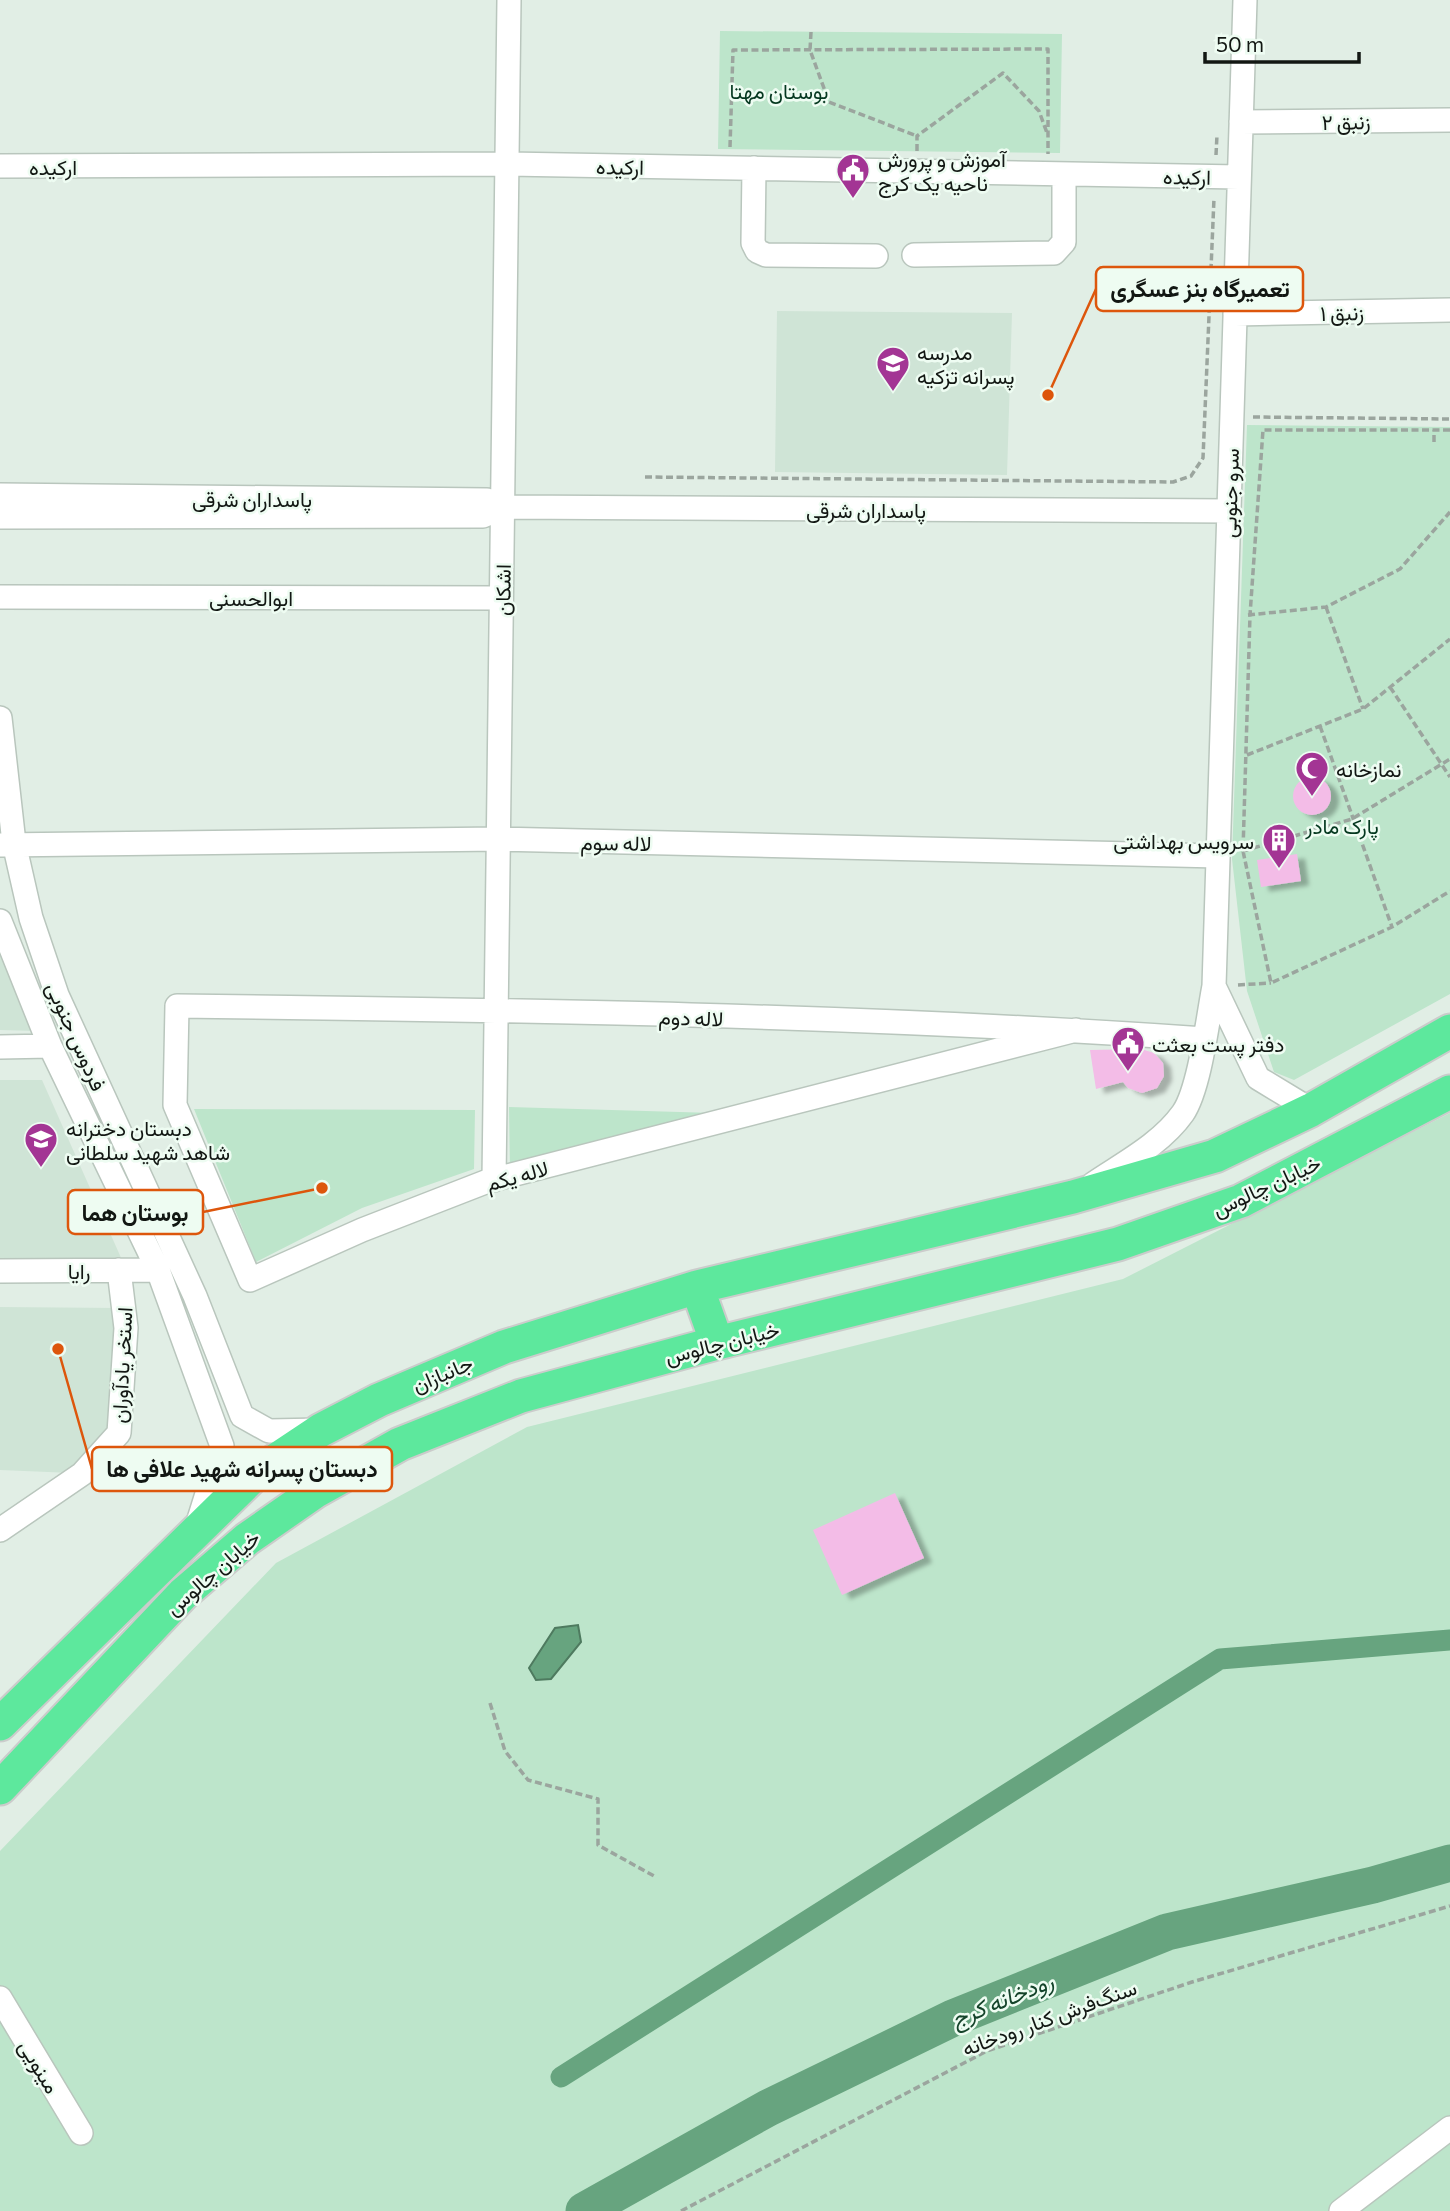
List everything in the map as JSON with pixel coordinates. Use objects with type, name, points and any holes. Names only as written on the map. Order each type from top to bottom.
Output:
[{"type":"highway","points":[[1073,1197],[1215,1156],[1311,1110],[1450,1031]]},
{"type":"highway","name":"خیابان چالوس","points":[[0,1788],[183,1594],[247,1539],[316,1491],[400,1444],[521,1396],[717,1343],[1118,1244],[1241,1201],[1450,1092]]},
{"type":"highway","name":"جانبازان","points":[[0,1724],[255,1474],[321,1430],[379,1400],[504,1347],[697,1287],[1073,1197]]},
{"type":"highway","points":[[697,1287],[717,1343]]},
{"type":"street","name":"اشکان","points":[[494,1180],[509,0]]},
{"type":"street","name":"سرو جنوبی","points":[[1073,1197],[1153,1144],[1184,1112],[1204,1039],[1214,986],[1245,0]]},
{"type":"street","name":"زنبق ۲","points":[[1241,122],[1450,120]]},
{"type":"street","name":"ارکیده","points":[[0,166],[507,164],[1239,177]]},
{"type":"street","points":[[754,168],[753,243],[757,251],[766,255],[876,256]]},
{"type":"street","points":[[914,255],[1054,253],[1064,242],[1056,174]]},
{"type":"street","name":"زنبق ۱","points":[[1235,314],[1450,310]]},
{"type":"street","name":"پاسداران شرقی","points":[[0,495],[486,500],[503,507],[1229,511]]},
{"type":"street","name":"پاسداران شرقی","points":[[0,517],[483,516],[503,507]]},
{"type":"street","name":"ابوالحسنی","points":[[0,597],[501,597]]},
{"type":"street","name":"فردوس جنوبی","points":[[0,718],[7,844],[57,995],[195,1296],[242,1416],[270,1431],[321,1430]]},
{"type":"street","name":"لاله سوم","points":[[7,844],[498,839],[1218,856]]},
{"type":"street","name":"فردوس جنوبی","points":[[0,921],[50,1046],[158,1270],[222,1446],[196,1530]]},
{"type":"street","points":[[1214,986],[1258,1078],[1311,1110]]},
{"type":"street","name":"لاله دوم","points":[[177,1006],[496,1010],[1076,1030],[1204,1039]]},
{"type":"street","name":"لاله یکم","points":[[177,1006],[175,1105],[250,1280],[362,1230],[494,1180],[1076,1030]]},
{"type":"street","points":[[0,1047],[50,1046]]},
{"type":"street","name":"استخر یادآوران","points":[[0,1530],[82,1475],[119,1433],[126,1328],[119,1270]]},
{"type":"street","name":"رایا","points":[[0,1271],[158,1270]]},
{"type":"street","name":"مینویی","points":[[0,1998],[81,2133]]},
{"type":"street","points":[[1341,2211],[1450,2128]]},
{"type":"path","points":[[811,32],[810,50],[830,102],[917,135]]},
{"type":"path","points":[[730,149],[733,50],[1048,49],[1048,137]]},
{"type":"path","points":[[917,135],[1003,73],[1039,111],[1056,174]]},
{"type":"path","points":[[645,477],[1173,482],[1191,477],[1203,458],[1218,122]]},
{"type":"path","points":[[917,135],[917,151]]},
{"type":"path","points":[[1232,417],[1450,419]]},
{"type":"path","points":[[1271,983],[1243,851],[1250,615],[1263,430],[1450,430]]},
{"type":"path","points":[[1434,430],[1434,442]]},
{"type":"path","points":[[1225,615],[1326,607],[1400,569],[1449,516]]},
{"type":"path","points":[[1326,607],[1363,709]]},
{"type":"path","points":[[1221,761],[1246,755],[1363,709],[1450,639]]},
{"type":"path","points":[[1390,687],[1450,777]]},
{"type":"path","points":[[1320,726],[1392,928]]},
{"type":"path","points":[[1218,856],[1352,819],[1442,767],[1450,759]]},
{"type":"path","points":[[1214,986],[1271,983],[1392,928],[1450,891]]},
{"type":"path","points":[[490,1703],[505,1751],[528,1780],[598,1799],[598,1845],[653,1876]]},
{"type":"path","name":"سنگ‌فرش کنار رودخانه","points":[[681,2211],[987,2051],[1192,1982],[1450,1906]]},
{"type":"shaded area","name":"مدرسه پسرانه تزکیه","points":[[777,311],[1012,313],[1007,475],[775,472]]},
{"type":"shaded area","points":[[0,948],[8,974],[35,1031],[0,1030]]},
{"type":"shaded area","name":"دبستان دخترانه شاهد شهید سلطانی","points":[[0,1080],[42,1080],[122,1260],[0,1258]]},
{"type":"shaded area","points":[[0,1307],[118,1308],[111,1431],[72,1473],[0,1470]]},
{"type":"shaded area","points":[[578,1625],[581,1642],[551,1679],[536,1680],[529,1668],[555,1628]]},
{"type":"green space","name":"بوستان مهتا","points":[[720,31],[1062,34],[1060,153],[718,149]]},
{"type":"green space","name":"پارک مادر","points":[[1247,425],[1450,427],[1450,994],[1294,1080],[1274,1072],[1247,991],[1232,859]]},
{"type":"green space","points":[[509,1107],[748,1114],[510,1171]]},
{"type":"green space","points":[[194,1109],[475,1110],[474,1169],[362,1208],[256,1262]]},
{"type":"green space","points":[[1450,1113],[1450,2211],[0,2211],[0,1851],[276,1563],[527,1427],[1123,1279]]},
{"type":"building","name":"نمازخانه","points":[[1312,777],[1325,783],[1331,796],[1325,809],[1312,815],[1299,809],[1293,796],[1299,783]]},
{"type":"building","name":"سرویس بهداشتی","points":[[1297,854],[1301,881],[1261,887],[1257,860]]},
{"type":"building","name":"دفتر پست بعثت","points":[[1141,1049],[1154,1053],[1163,1063],[1164,1076],[1157,1088],[1142,1093],[1128,1088],[1123,1082],[1096,1089],[1090,1050]]},
{"type":"building","points":[[895,1493],[924,1558],[842,1595],[813,1530]]},
{"type":"waterway","points":[[561,2077],[1220,1659],[1450,1640]]},
{"type":"waterway","name":"رودخانه کرج","points":[[584,2211],[768,2108],[953,2018],[1167,1932],[1373,1885],[1450,1863]]},
{"type":"place","name":"آموزش و پرورش ناحیه یک کرج","points":[[853,200]]},
{"type":"place","name":"مدرسه پسرانه تزکیه","points":[[893,393]]},
{"type":"place","name":"تعمیرگاه بنز عسگری","points":[[1048,395]]},
{"type":"place","name":"نمازخانه","points":[[1312,798]]},
{"type":"place","name":"سرویس بهداشتی","points":[[1279,870]]},
{"type":"place","name":"دفتر پست بعثت","points":[[1128,1073]]},
{"type":"place","name":"دبستان دخترانه شاهد شهید سلطانی","points":[[41,1169]]},
{"type":"place","name":"بوستان هما","points":[[322,1188]]},
{"type":"place","name":"دبستان پسرانه شهید علافی ها","points":[[58,1349]]}]
